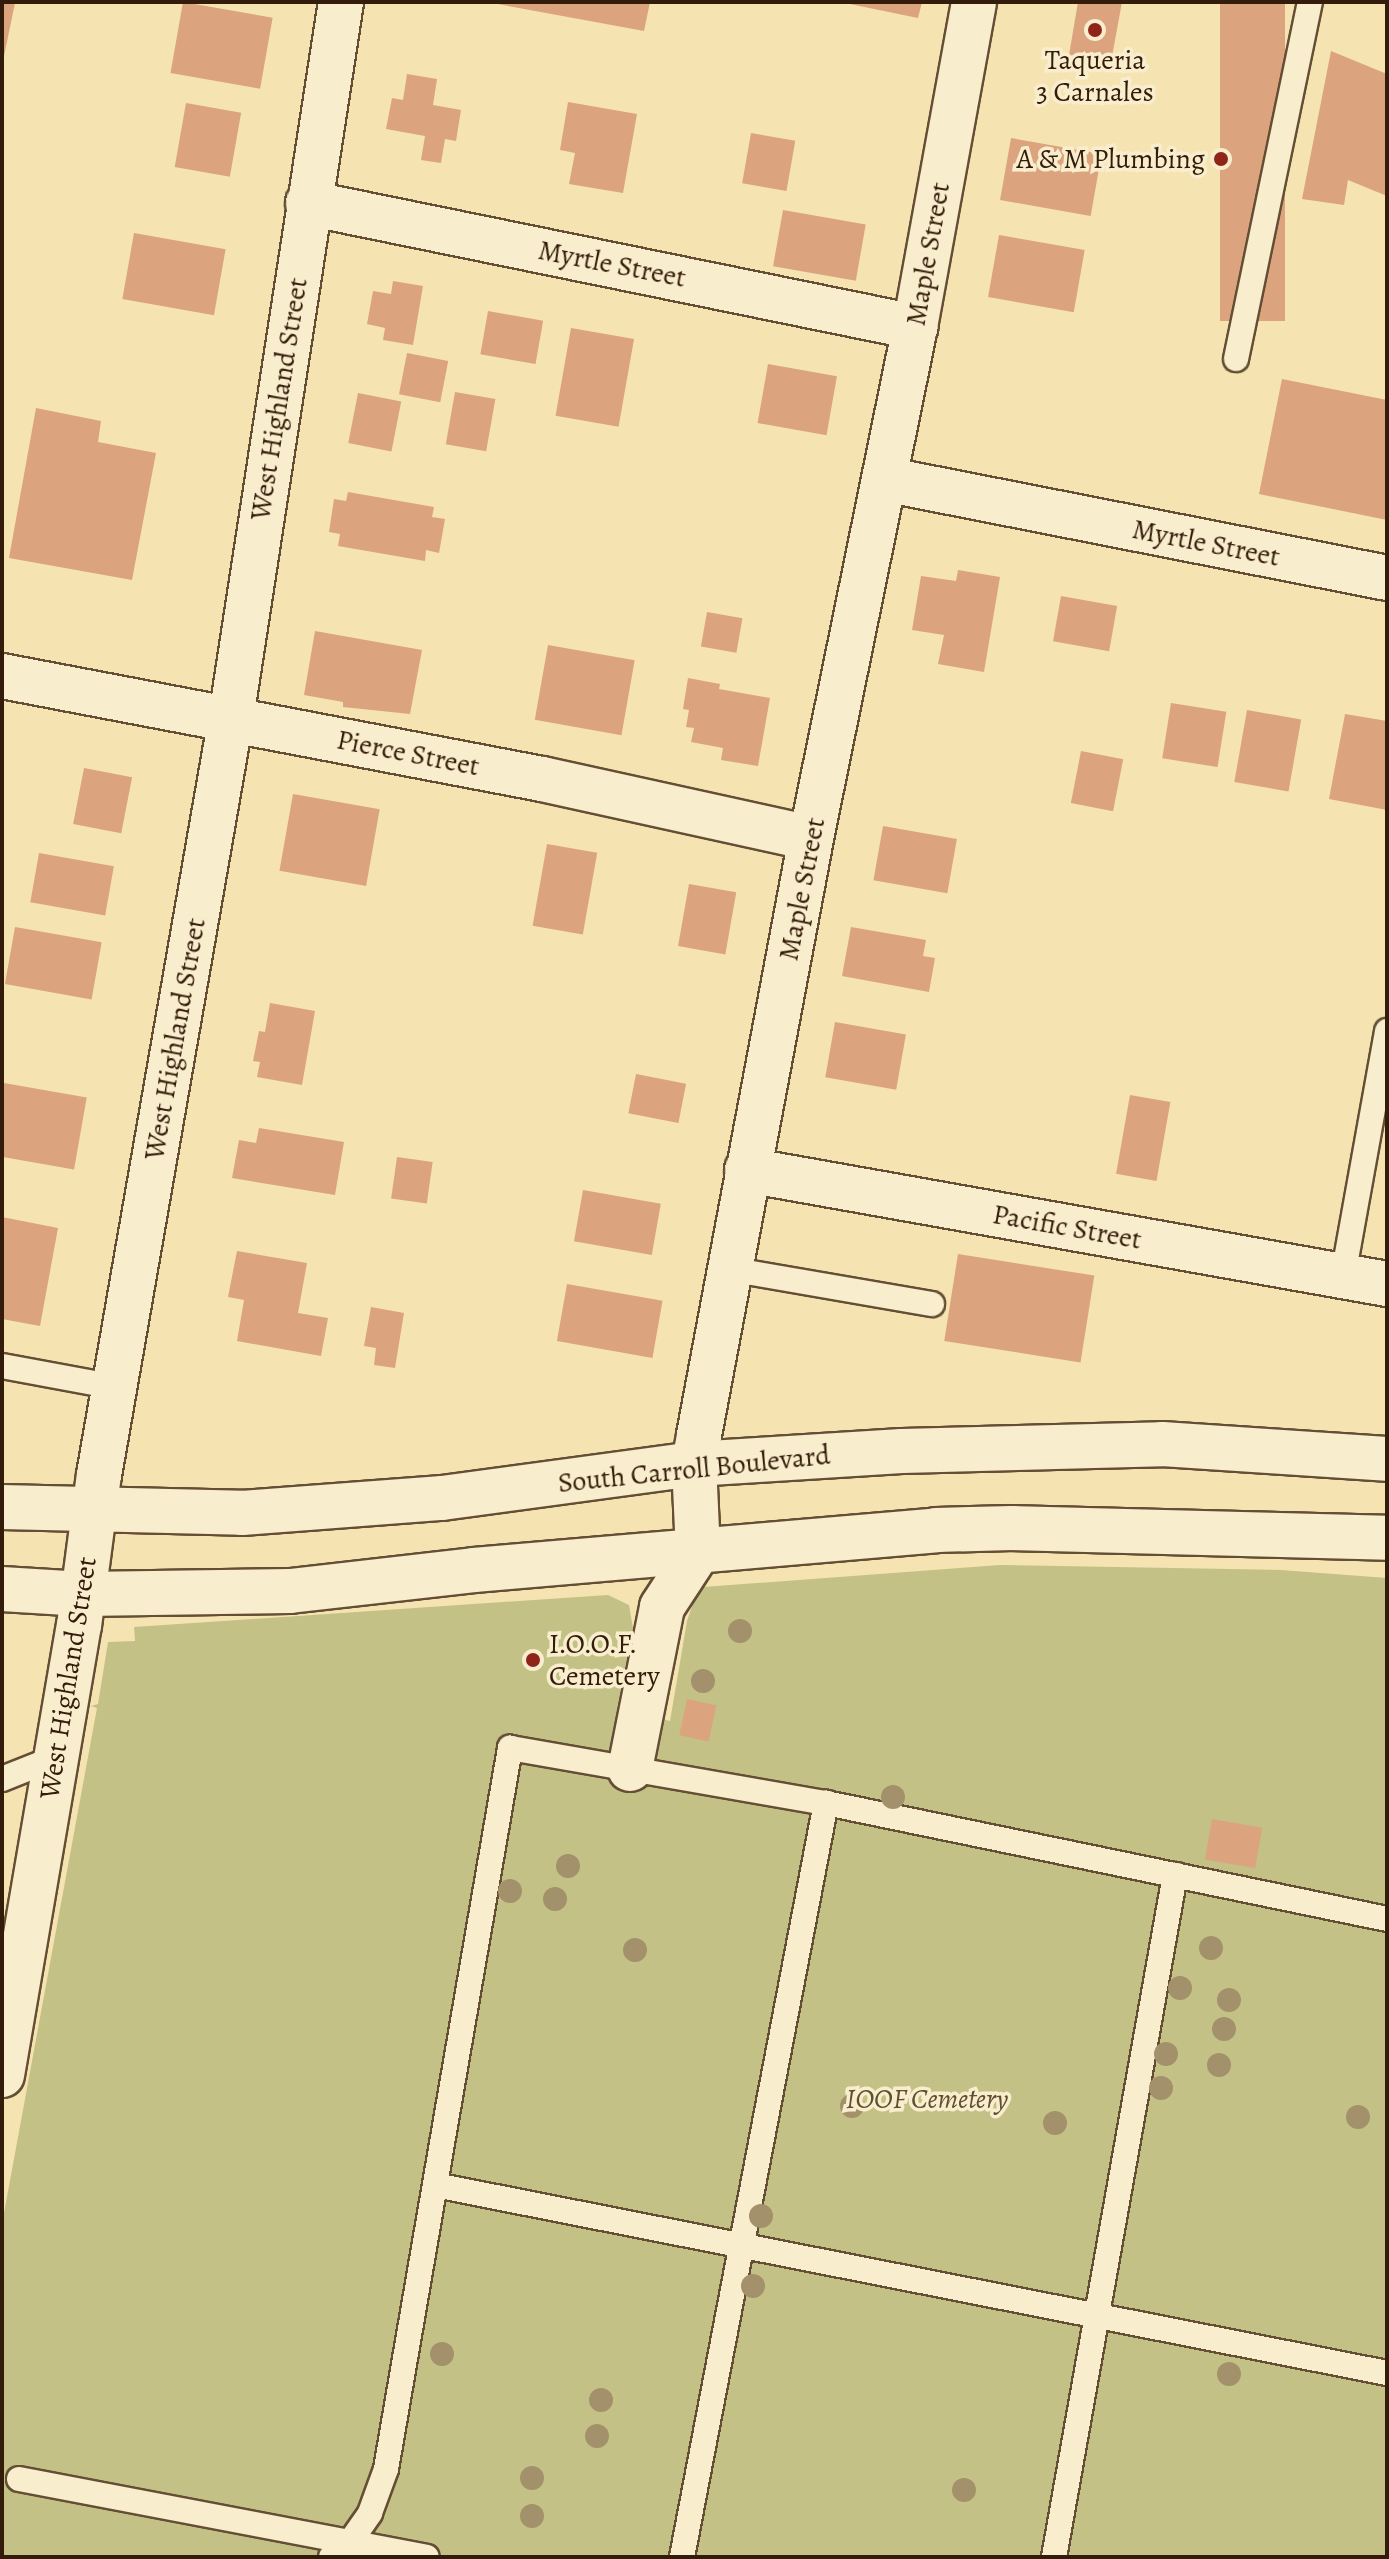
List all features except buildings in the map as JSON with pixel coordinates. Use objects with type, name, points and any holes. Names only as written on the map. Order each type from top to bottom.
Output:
[{"type":"street","name":"West Highland Street","points":[[2,2075],[57,1757],[115,1387],[231,718],[341,2]]},
{"type":"street","name":"Maple Street","points":[[698,1552],[694,1464],[747,1170],[915,327],[974,2]]},
{"type":"street","name":"Myrtle Street","points":[[308,203],[915,327]]},
{"type":"street","name":"Myrtle Street","points":[[884,479],[1387,578]]},
{"type":"street","name":"Pierce Street","points":[[2,676],[542,779],[811,838]]},
{"type":"street","name":"Pacific Street","points":[[747,1170],[1387,1284]]},
{"type":"street","name":"South Carroll Boulevard","points":[[2,1507],[242,1513],[442,1498],[694,1464],[902,1451],[1162,1444],[1387,1459]]},
{"type":"street","points":[[2,1589],[83,1594],[290,1591],[474,1570],[936,1530],[1012,1528],[1387,1538]]},
{"type":"street","points":[[630,1769],[662,1607],[698,1552]]},
{"type":"lane","points":[[1236,359],[1310,2]]},
{"type":"lane","points":[[1343,1276],[1387,1031]]},
{"type":"lane","points":[[729,1269],[932,1304]]},
{"type":"lane","points":[[2,1366],[115,1387]]},
{"type":"lane","points":[[331,2557],[350,2542],[370,2513],[386,2469],[510,1748],[826,1803],[1387,1919]]},
{"type":"lane","points":[[2,1779],[57,1757]]},
{"type":"lane","points":[[682,2557],[826,1803]]},
{"type":"lane","points":[[1054,2557],[1175,1875]]},
{"type":"lane","points":[[435,2185],[1387,2373]]},
{"type":"lane","points":[[19,2479],[427,2557]]},
{"type":"green space","name":"IOOF Cemetery","points":[[1000,1565],[1281,1570],[1387,1578],[1387,2557],[2,2557],[2,2224],[97,1708],[91,1706],[98,1704],[108,1642],[135,1641],[134,1627],[608,1595],[629,1605],[633,1628],[617,1708],[670,1721],[687,1621],[696,1595],[703,1587]]},
{"type":"place","name":"Taqueria 3 Carnales","points":[[1095,30]]},
{"type":"place","name":"A & M Plumbing","points":[[1221,159]]},
{"type":"place","name":"I.O.O.F. Cemetery","points":[[533,1660]]}]
